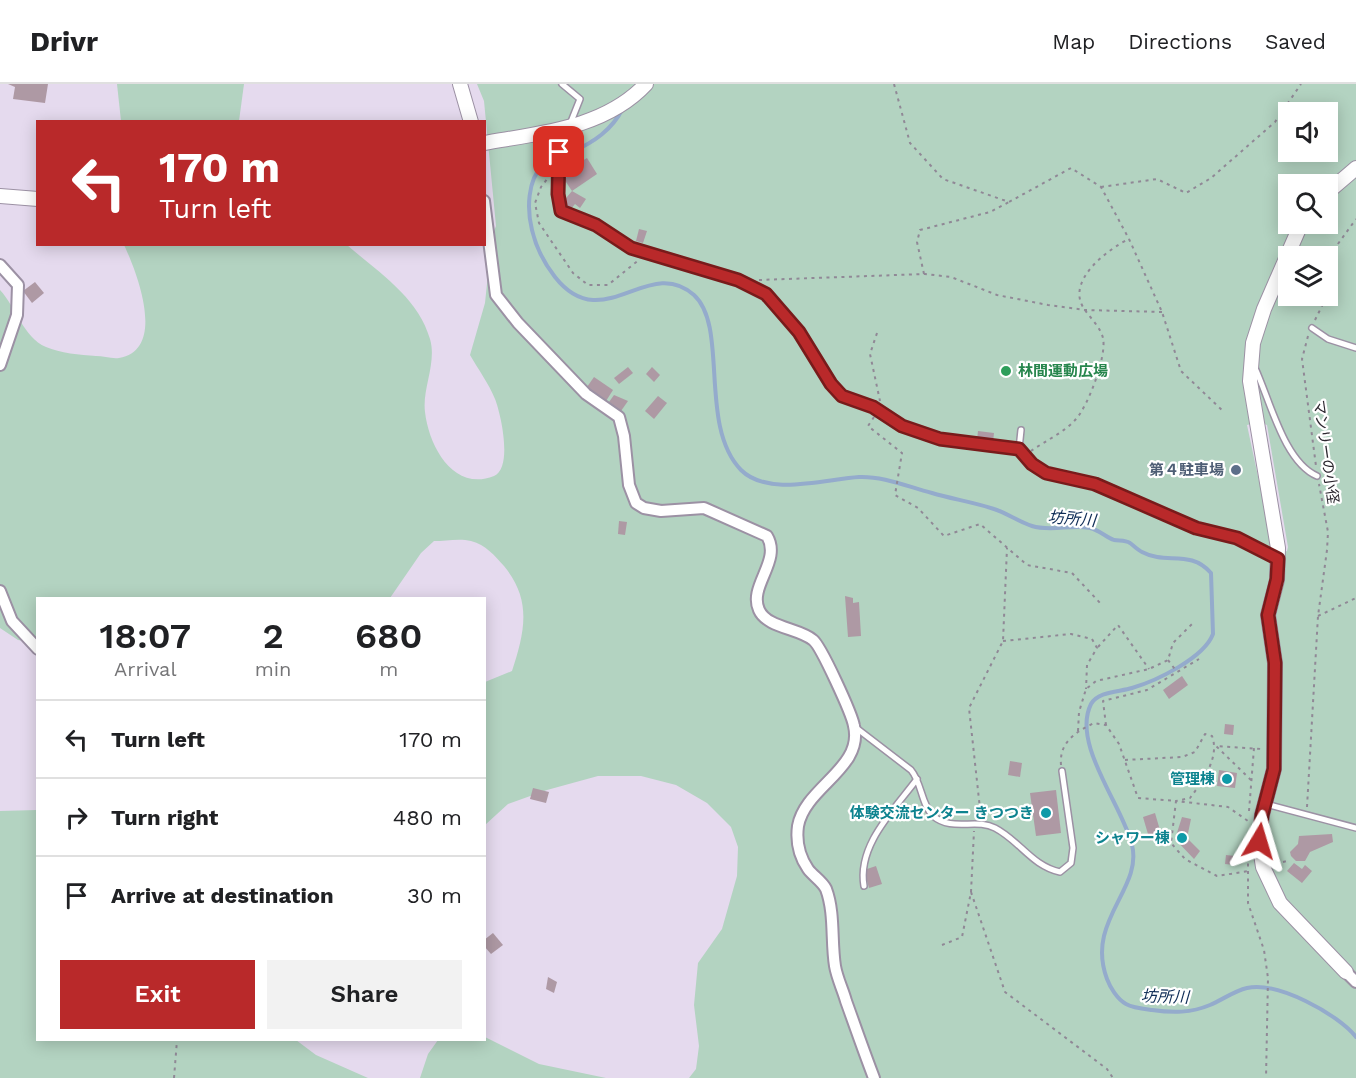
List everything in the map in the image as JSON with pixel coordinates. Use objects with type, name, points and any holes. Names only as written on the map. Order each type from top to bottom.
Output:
[{"type":"street","points":[[460,84],[470,120]]},
{"type":"street","points":[[486,143],[570,126],[605,115],[630,101],[646,84]]},
{"type":"street","points":[[1338,183],[1356,168]]},
{"type":"street","points":[[0,196],[36,200]]},
{"type":"street","points":[[486,217],[496,295],[586,394],[619,417],[624,436],[629,485],[636,503],[644,508],[661,511],[704,508],[767,536],[771,543],[769,561],[757,596],[759,611],[770,622],[802,632],[816,642],[855,727],[854,747],[848,757],[839,770],[809,800],[798,824],[797,844],[808,868],[824,886],[830,902],[835,968],[874,1078]]},
{"type":"street","points":[[1297,234],[1264,309],[1253,343],[1251,361],[1250,381],[1278,559],[1277,579],[1268,615],[1275,663],[1274,769],[1265,803],[1259,841],[1263,867],[1271,887],[1290,916],[1356,982]]},
{"type":"street","points":[[0,265],[18,285],[17,315],[0,365]]},
{"type":"street","points":[[0,591],[12,621],[36,647]]},
{"type":"lane","points":[[562,84],[580,99],[559,152],[558,194],[561,211],[596,225],[631,248],[738,280],[766,294],[783,310],[842,396],[879,410],[916,433],[1019,449],[1046,473],[1095,484],[1196,528],[1237,538],[1278,559]]},
{"type":"lane","points":[[1312,328],[1328,339],[1356,348]]},
{"type":"lane","points":[[1251,361],[1292,453],[1302,466],[1317,476]]},
{"type":"lane","points":[[1019,449],[1021,430]]},
{"type":"lane","points":[[855,727],[907,767],[917,779],[932,815],[958,826],[994,827],[1042,866],[1060,872],[1071,863],[1073,848],[1062,771]]},
{"type":"lane","points":[[864,886],[862,871],[867,852],[877,834],[917,779]]},
{"type":"lane","points":[[1265,803],[1356,828]]},
{"type":"path","points":[[894,84],[910,143],[943,178],[1009,202]]},
{"type":"path","points":[[1101,187],[1157,179],[1186,193],[1211,178],[1275,122],[1301,84]]},
{"type":"path","points":[[925,274],[917,242],[920,230],[990,212],[1071,168],[1101,187],[1129,238],[1162,312],[1181,371],[1224,412]]},
{"type":"path","points":[[558,172],[549,175],[535,203],[539,223],[573,273],[588,285],[608,285],[646,253]]},
{"type":"path","name":"マンリーの小径","points":[[1336,246],[1356,219]]},
{"type":"path","points":[[1024,455],[1076,420],[1096,380],[1103,349],[1103,337],[1085,310],[1079,291],[1088,272],[1108,249],[1129,238]]},
{"type":"path","points":[[738,280],[925,274],[951,277],[997,295],[1085,310],[1162,312]]},
{"type":"path","name":"マンリーの小径","points":[[1306,815],[1318,616],[1328,532],[1317,476],[1302,359],[1304,344],[1323,306]]},
{"type":"path","points":[[876,333],[870,354],[881,404],[868,426],[902,453],[895,495],[918,508],[944,536],[980,524],[1027,565],[1072,573],[1101,604]]},
{"type":"path","points":[[942,945],[962,937],[971,892],[978,825],[969,708],[1003,641],[1007,548]]},
{"type":"path","points":[[1318,616],[1356,598]]},
{"type":"path","points":[[1086,689],[1096,681],[1149,669],[1168,660],[1173,643],[1193,623]]},
{"type":"path","points":[[1078,731],[1078,712],[1086,689],[1088,665],[1097,648],[1118,625],[1149,669]]},
{"type":"path","points":[[1003,641],[1071,634],[1092,639],[1097,648]]},
{"type":"path","points":[[1199,659],[1147,690],[1103,701],[1106,725],[1125,760],[1138,798],[1228,807],[1248,821]]},
{"type":"path","points":[[1168,660],[1177,672]]},
{"type":"path","points":[[1062,771],[1062,748],[1078,731],[1094,723],[1106,725]]},
{"type":"path","points":[[1125,760],[1182,757],[1195,752],[1205,734],[1212,736],[1216,746],[1252,781]]},
{"type":"path","points":[[1216,746],[1274,749]]},
{"type":"path","points":[[1176,801],[1190,798],[1205,778],[1216,746]]},
{"type":"path","points":[[1176,801],[1171,843],[1185,860],[1218,876],[1249,871],[1248,903],[1264,950],[1268,978],[1266,1078]]},
{"type":"path","points":[[1283,862],[1290,860]]},
{"type":"path","points":[[971,892],[1005,992],[1107,1069],[1113,1078]]},
{"type":"path","points":[[174,1078],[177,1041]]},
{"type":"green space","points":[[117,84],[244,84],[239,120],[121,120]]},
{"type":"green space","points":[[477,84],[1356,84],[1356,1078],[689,1078],[696,1069],[699,1046],[694,1005],[698,963],[722,929],[737,876],[738,847],[731,827],[707,803],[676,785],[641,776],[598,776],[547,790],[508,804],[486,824],[486,682],[512,671],[523,629],[523,616],[519,591],[504,566],[489,551],[471,541],[434,541],[421,553],[391,597],[36,597],[36,643],[18,640],[0,628],[0,290],[31,336],[46,347],[70,353],[119,358],[134,352],[142,340],[145,325],[141,290],[124,246],[348,246],[396,286],[416,310],[424,324],[432,348],[431,367],[425,394],[425,412],[427,425],[438,452],[456,472],[467,478],[480,479],[494,476],[500,471],[503,463],[504,440],[500,416],[493,393],[470,355],[485,303],[492,236],[496,226],[484,101]],"holes":[[[1259,422],[1267,425],[1288,547],[1287,551],[1275,556],[1247,425]]]},
{"type":"green space","points":[[36,810],[36,1041],[297,1041],[316,1055],[368,1078],[0,1078],[0,811]]},
{"type":"green space","points":[[486,1038],[539,1064],[606,1078],[420,1078],[428,1054],[437,1041],[486,1041]]},
{"type":"building","points":[[8,84],[48,84],[45,103],[13,99],[15,87]]},
{"type":"building","points":[[587,158],[597,174],[572,191],[564,179],[580,168],[577,164]]},
{"type":"building","points":[[572,191],[586,199],[580,208],[575,204],[570,210],[561,204]]},
{"type":"building","points":[[639,229],[647,231],[643,243],[636,241]]},
{"type":"building","points":[[35,282],[44,293],[32,303],[23,291]]},
{"type":"building","points":[[628,367],[633,373],[619,384],[614,378]]},
{"type":"building","points":[[652,367],[660,375],[654,382],[646,374]]},
{"type":"building","points":[[594,377],[613,390],[606,401],[587,387]]},
{"type":"building","points":[[614,395],[628,401],[621,411],[609,402]]},
{"type":"building","points":[[658,396],[667,403],[654,419],[645,411]]},
{"type":"building","points":[[978,431],[994,433],[993,442],[977,440]]},
{"type":"building","points":[[619,521],[627,522],[625,535],[618,534]]},
{"type":"building","points":[[845,596],[853,598],[853,603],[859,602],[861,636],[848,637]]},
{"type":"building","points":[[1182,676],[1188,685],[1169,699],[1163,690]]},
{"type":"building","points":[[1225,724],[1234,725],[1233,735],[1224,734]]},
{"type":"building","points":[[1010,761],[1022,763],[1020,777],[1008,775]]},
{"type":"building","name":"管理棟","points":[[1219,770],[1237,773],[1235,788],[1217,786]]},
{"type":"building","points":[[533,788],[549,792],[546,803],[530,799]]},
{"type":"building","name":"体験交流センター きつつき","points":[[1056,790],[1061,833],[1036,836],[1030,793]]},
{"type":"building","points":[[1155,813],[1162,837],[1150,841],[1143,817]]},
{"type":"building","name":"シャワー棟","points":[[1182,817],[1191,819],[1187,838],[1200,851],[1194,859],[1175,839]]},
{"type":"building","points":[[1332,834],[1333,842],[1310,852],[1305,861],[1296,861],[1291,856],[1290,852],[1298,844],[1299,836]]},
{"type":"building","points":[[1226,855],[1235,856],[1234,865],[1225,864]]},
{"type":"building","points":[[1294,863],[1302,869],[1305,865],[1312,871],[1302,883],[1287,871]]},
{"type":"building","points":[[876,866],[882,884],[869,888],[864,870]]},
{"type":"building","points":[[493,933],[503,945],[491,954],[486,948],[486,938]]},
{"type":"building","points":[[548,977],[557,982],[554,993],[546,989]]},
{"type":"waterway","name":"坊所川","points":[[623,108],[619,116],[602,134],[580,148],[550,160],[538,171],[531,187],[529,205],[534,236],[551,272],[573,294],[590,300],[608,299],[660,283],[677,285],[694,295],[704,310],[710,330],[720,429],[728,451],[741,470],[752,478],[782,485],[859,477],[887,480],[994,509],[1039,528],[1090,528],[1114,540],[1128,542],[1151,556],[1195,561],[1211,573],[1213,634],[1200,652],[1154,680],[1099,697],[1091,704],[1087,720],[1088,737],[1093,756],[1127,829],[1132,845],[1133,861],[1130,876],[1108,923],[1103,940],[1102,958],[1107,979],[1114,993],[1126,1004],[1167,1012],[1203,1008],[1247,988],[1274,989],[1290,994],[1322,1010],[1356,1037]]},
{"type":"place","name":"林間運動広場","points":[[1006,371]]},
{"type":"place","name":"第４駐車場","points":[[1236,470]]},
{"type":"place","name":"管理棟","points":[[1227,779]]},
{"type":"place","name":"体験交流センター きつつき","points":[[1046,813]]},
{"type":"place","name":"シャワー棟","points":[[1182,838]]},
{"type":"route","points":[[559,152],[558,194],[561,211],[583,222],[596,225],[631,248],[738,280],[766,294],[783,310],[831,384],[842,396],[873,407],[916,433],[940,439],[1019,449],[1032,464],[1046,473],[1095,484],[1196,528],[1237,538],[1278,559],[1277,579],[1268,615],[1275,663],[1274,769],[1262,815],[1259,841]]}]
